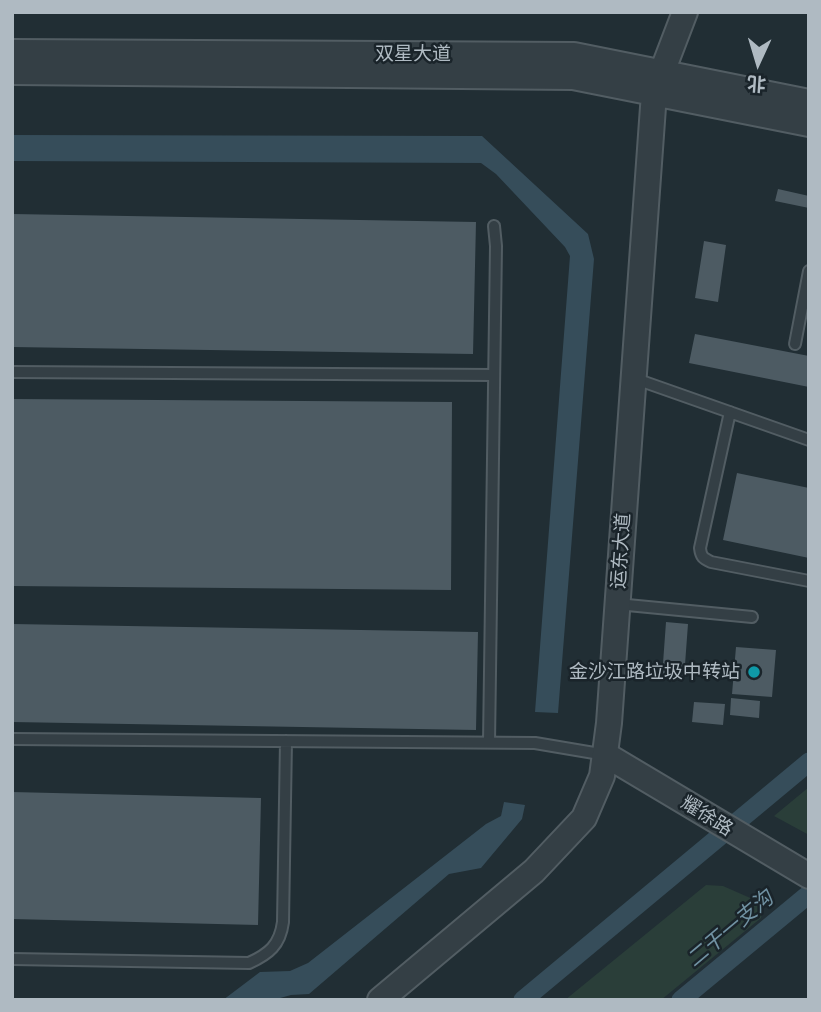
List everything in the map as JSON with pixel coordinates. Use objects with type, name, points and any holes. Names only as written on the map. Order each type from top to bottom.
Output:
[{"type":"street","name":"运东大道","points":[[380,1000],[534,871],[584,818],[602,776],[606,755],[633,377],[658,82],[685,12]]},
{"type":"street","name":"双星大道","points":[[12,52],[574,55],[658,82],[809,124]]},
{"type":"street","name":"双星大道","points":[[12,72],[573,77],[658,82],[809,102]]},
{"type":"street","name":"耀徐路","points":[[606,755],[809,876]]},
{"type":"lane","points":[[489,742],[496,246],[494,226]]},
{"type":"lane","points":[[795,344],[809,271]]},
{"type":"lane","points":[[12,372],[494,375]]},
{"type":"lane","points":[[633,377],[809,440]]},
{"type":"lane","points":[[730,412],[700,548],[701,555],[711,562],[809,581]]},
{"type":"lane","points":[[617,604],[752,617]]},
{"type":"lane","points":[[12,739],[535,743],[606,755]]},
{"type":"lane","points":[[12,959],[249,963],[264,956],[281,936],[286,741]]},
{"type":"green space","points":[[809,787],[809,835],[774,816]]},
{"type":"green space","points":[[706,885],[723,886],[764,904],[761,918],[661,1000],[565,1000]]},
{"type":"water","points":[[12,135],[482,136],[588,234],[594,259],[558,713],[535,712],[570,256],[565,247],[496,174],[481,163],[12,161]]},
{"type":"water","points":[[504,802],[525,805],[522,819],[481,868],[449,874],[309,994],[273,1000],[223,1000],[260,972],[290,971],[308,963],[486,824],[501,816]]},
{"type":"building","points":[[778,189],[809,196],[809,208],[775,201]]},
{"type":"building","points":[[12,214],[476,222],[473,354],[12,347]]},
{"type":"building","points":[[704,241],[726,245],[718,302],[695,298]]},
{"type":"building","points":[[695,334],[809,356],[809,387],[689,363]]},
{"type":"building","points":[[12,399],[452,402],[451,590],[12,586]]},
{"type":"building","points":[[737,473],[809,488],[809,558],[723,540]]},
{"type":"building","points":[[666,622],[688,624],[684,678],[662,677]]},
{"type":"building","points":[[12,624],[478,632],[476,730],[12,722]]},
{"type":"building","name":"金沙江路垃圾中转站","points":[[736,647],[776,650],[772,697],[732,694]]},
{"type":"building","points":[[731,698],[760,701],[759,718],[730,715]]},
{"type":"building","points":[[694,702],[725,704],[723,725],[692,722]]},
{"type":"building","points":[[12,792],[261,798],[258,925],[12,919]]},
{"type":"waterway","points":[[523,1000],[809,762]]},
{"type":"waterway","name":"二干一支沟","points":[[681,1000],[809,894]]},
{"type":"place","name":"金沙江路垃圾中转站","points":[[754,672]]}]
